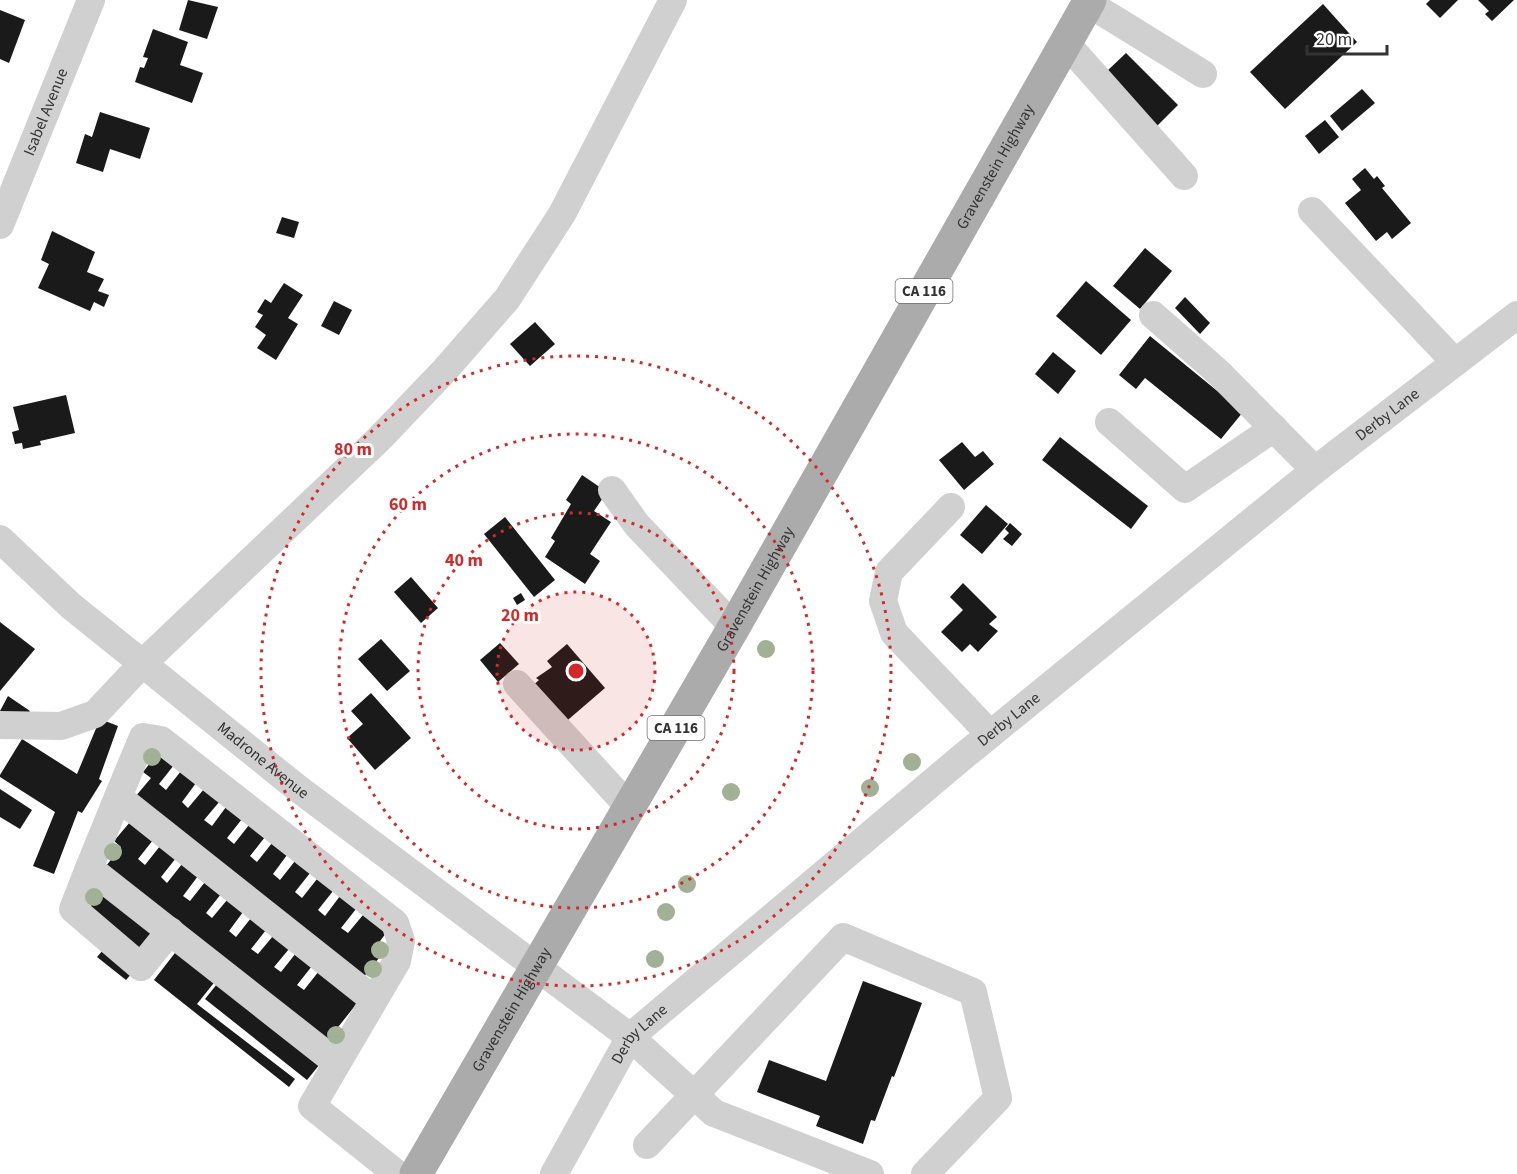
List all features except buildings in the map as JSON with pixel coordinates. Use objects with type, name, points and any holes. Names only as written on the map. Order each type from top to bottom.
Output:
[{"type":"main road","name":"Gravenstein Highway","points":[[416,1174],[734,627],[1089,2]]},
{"type":"street","name":"Isabel Avenue","points":[[0,225],[91,0]]},
{"type":"street","points":[[0,724],[61,726],[95,714],[143,663],[379,439],[444,372],[507,299],[562,214],[673,0]]},
{"type":"street","points":[[1089,2],[1203,74]]},
{"type":"street","points":[[1065,42],[1184,176]]},
{"type":"street","points":[[1312,211],[1454,362]]},
{"type":"street","points":[[1153,315],[1219,373],[1315,470]]},
{"type":"street","name":"Derby Lane","points":[[554,1174],[630,1037],[990,734],[1315,470],[1517,315]]},
{"type":"street","points":[[1109,422],[1185,489],[1274,428]]},
{"type":"street","points":[[612,490],[637,525],[734,627]]},
{"type":"street","points":[[951,507],[889,572],[883,601],[894,633],[990,734]]},
{"type":"street","name":"Madrone Avenue","points":[[0,539],[71,606],[296,787],[539,966],[630,1037],[714,1113],[870,1174]]},
{"type":"street","points":[[517,684],[630,808]]},
{"type":"street","points":[[170,931],[141,967],[73,909],[143,737],[161,740],[395,923],[401,941],[397,961],[312,1106],[398,1174]]},
{"type":"street","points":[[268,823],[296,787]]},
{"type":"street","points":[[118,797],[374,1000]]},
{"type":"street","points":[[89,868],[337,1063]]},
{"type":"street","points":[[647,1145],[843,936],[973,993],[998,1098],[925,1174]]}]
